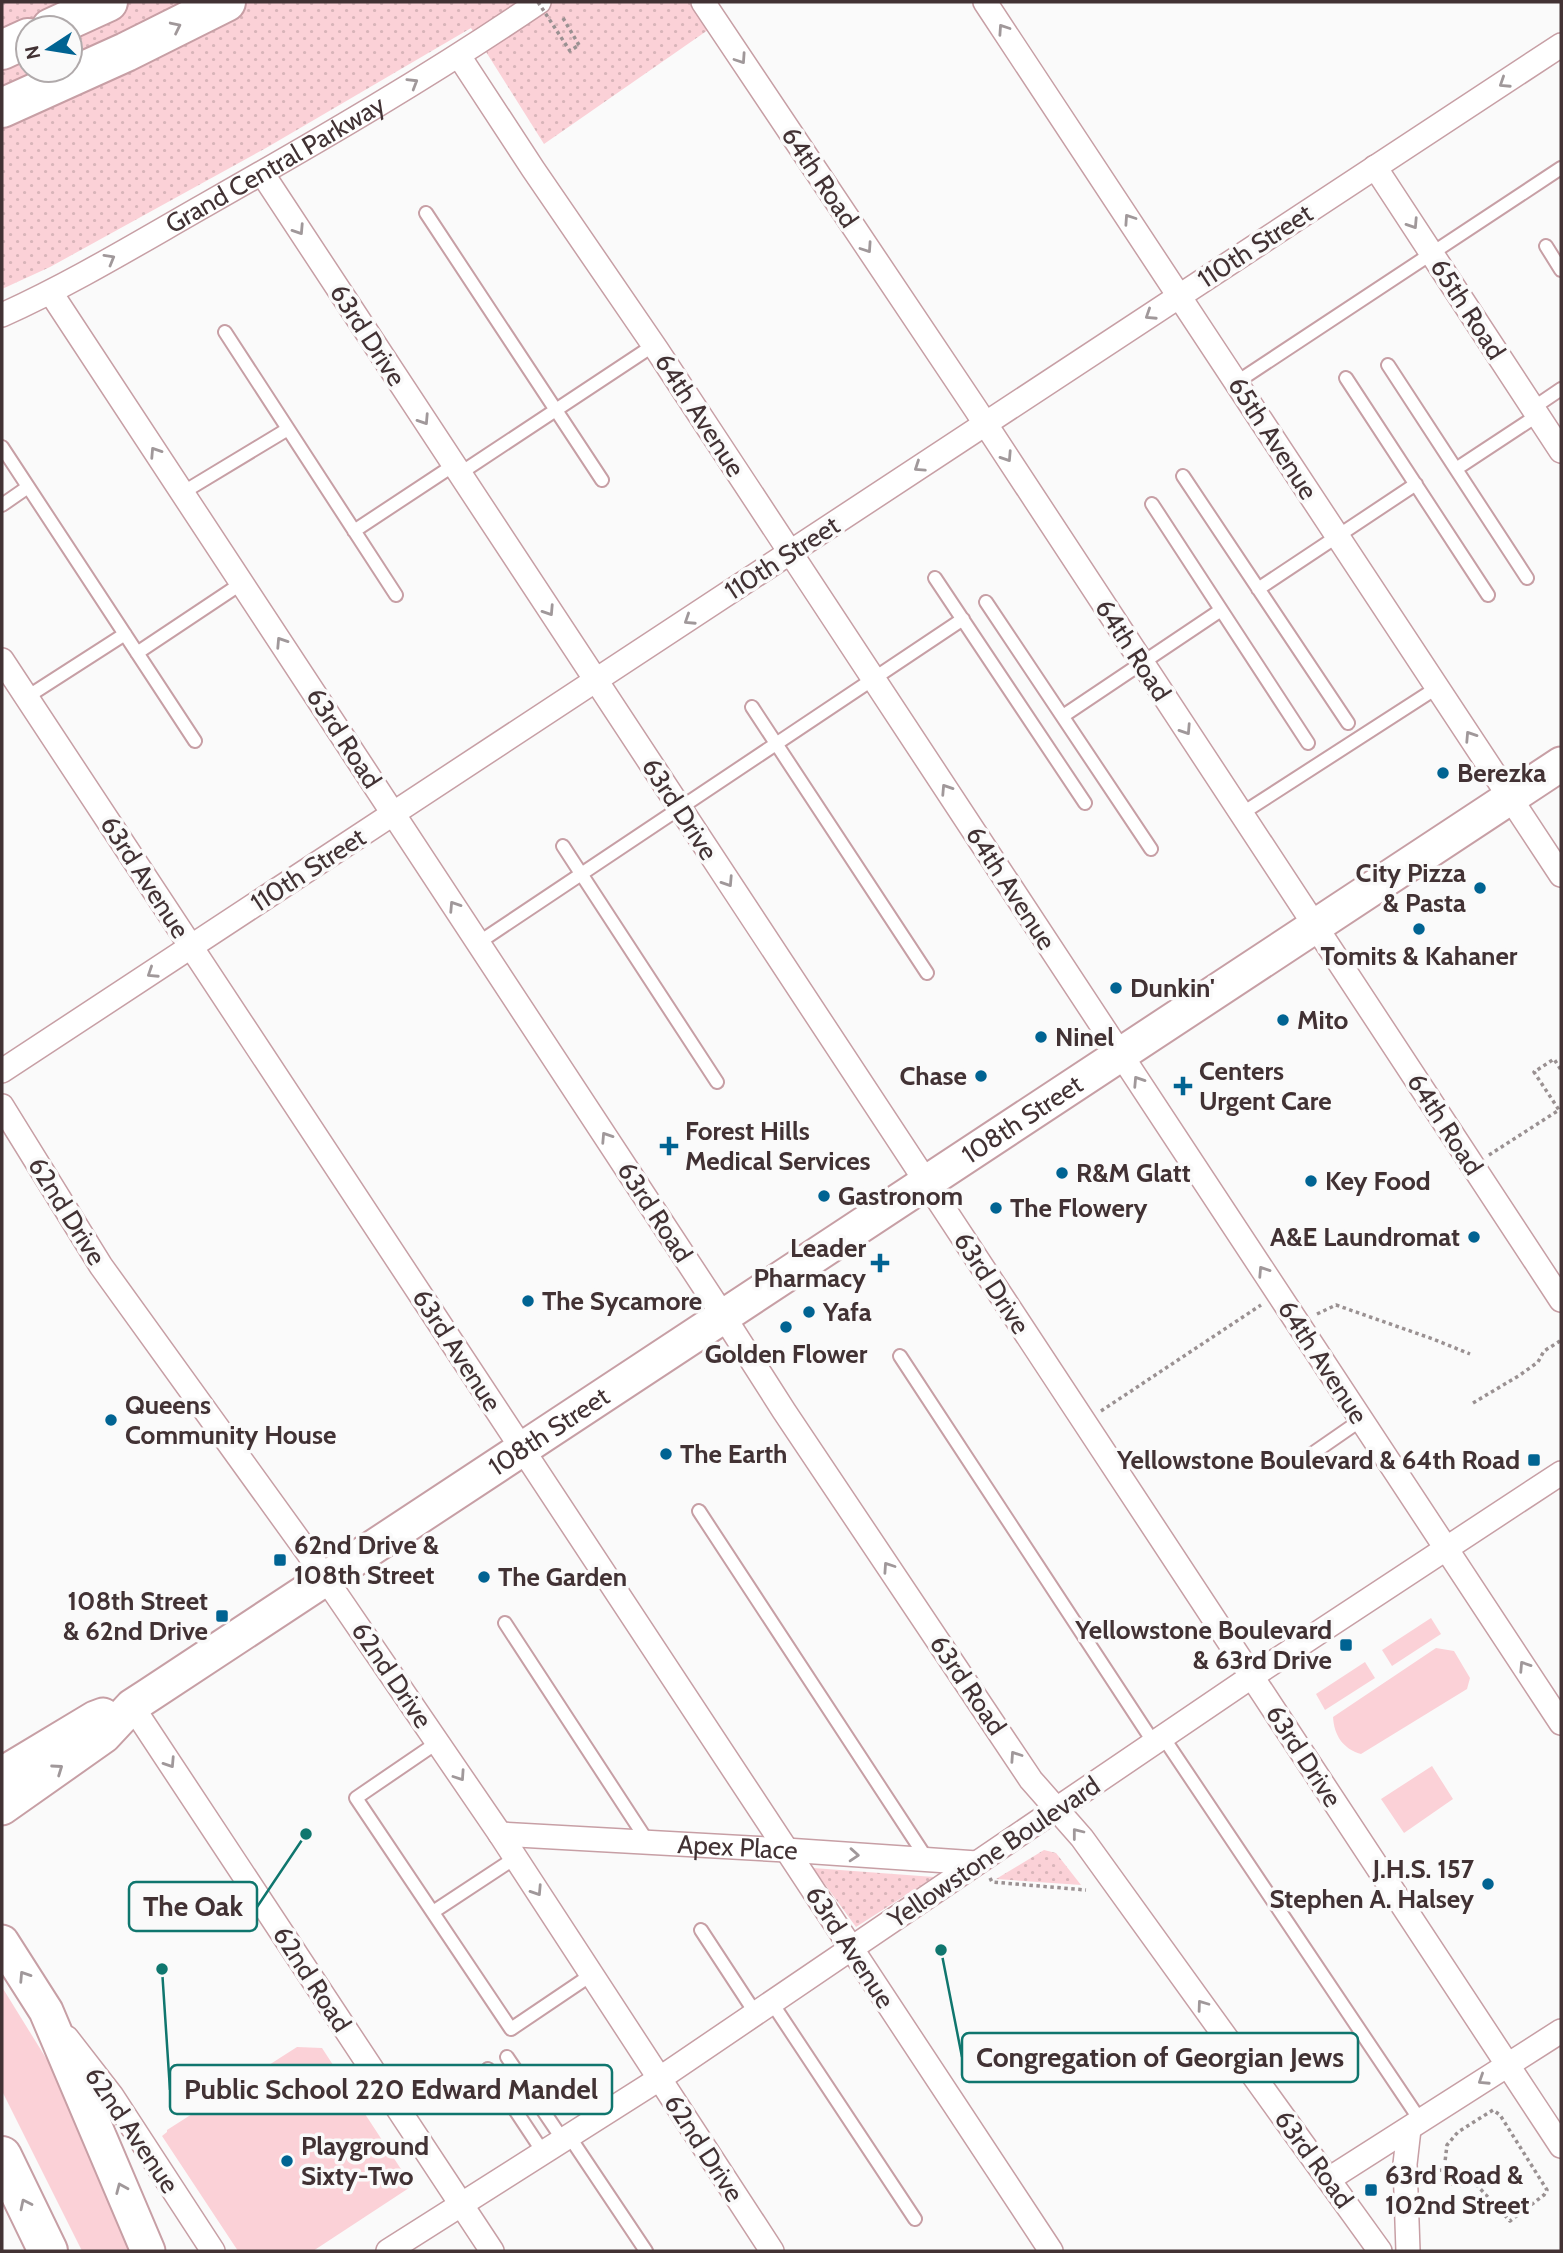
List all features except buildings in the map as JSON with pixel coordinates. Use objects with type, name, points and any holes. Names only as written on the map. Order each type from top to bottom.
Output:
[{"type":"highway","points":[[82,14],[108,2]]},
{"type":"highway","points":[[2,108],[126,52],[226,2]]},
{"type":"highway","points":[[2,122],[126,52]]},
{"type":"highway","points":[[2,2156],[48,2251]]},
{"type":"main road","name":"108th Street","points":[[2,1808],[104,1737],[132,1706],[1561,764]]},
{"type":"main road","name":"108th Street","points":[[9,1764],[95,1718],[132,1706]]},
{"type":"main road","points":[[2,1942],[46,2011],[148,2251]]},
{"type":"street","name":"Grand Central Parkway","points":[[2,315],[51,293],[262,173],[459,56],[538,2]]},
{"type":"street","name":"64th Road","points":[[703,2],[985,424],[1561,1300]]},
{"type":"street","name":"65th Avenue","points":[[985,2],[1561,875]]},
{"type":"street","name":"110th Street","points":[[2,1071],[1561,45]]},
{"type":"street","name":"64th Avenue","points":[[459,56],[654,345],[1561,1723]]},
{"type":"street","name":"65th Road","points":[[1375,167],[1561,451]]},
{"type":"street","name":"63rd Drive","points":[[262,173],[1561,2146]]},
{"type":"street","name":"63rd Road","points":[[51,293],[784,1411],[1031,1780],[1058,1808],[1380,2251]]},
{"type":"street","name":"63rd Avenue","points":[[2,660],[1051,2251]]},
{"type":"street","name":"62nd Drive","points":[[2,1106],[101,1266],[326,1578],[438,1742],[772,2251]]},
{"type":"street","name":"Yellowstone Boulevard","points":[[388,2251],[659,2079],[852,1950],[983,1871],[1058,1808],[1561,1473]]},
{"type":"street","name":"62nd Road","points":[[132,1706],[492,2251]]},
{"type":"street","name":"Apex Place","points":[[500,1834],[928,1860],[983,1871]]},
{"type":"street","name":"62nd Avenue","points":[[46,2011],[112,2096],[213,2251]]},
{"type":"street","points":[[1329,2179],[1561,2031]]},
{"type":"street","points":[[1408,2251],[1405,2164],[1415,2125]]},
{"type":"lane","points":[[1237,382],[1561,168]]},
{"type":"lane","points":[[426,213],[602,481]]},
{"type":"lane","points":[[1546,246],[1561,270]]},
{"type":"lane","points":[[225,332],[396,595]]},
{"type":"lane","points":[[354,531],[556,410],[654,345]]},
{"type":"lane","points":[[1388,365],[1527,578]]},
{"type":"lane","points":[[1346,377],[1488,595]]},
{"type":"lane","points":[[1456,469],[1535,412],[1561,389]]},
{"type":"lane","points":[[183,493],[288,429]]},
{"type":"lane","points":[[2,447],[195,741]]},
{"type":"lane","points":[[1183,476],[1348,723]]},
{"type":"lane","points":[[1258,589],[1416,484]]},
{"type":"lane","points":[[2,505],[28,487]]},
{"type":"lane","points":[[1152,503],[1308,743]]},
{"type":"lane","points":[[935,578],[1085,803]]},
{"type":"lane","points":[[137,653],[242,583]]},
{"type":"lane","points":[[986,602],[1151,849]]},
{"type":"lane","points":[[1063,716],[1221,610]]},
{"type":"lane","points":[[478,943],[963,619]]},
{"type":"lane","points":[[27,698],[125,634]]},
{"type":"lane","points":[[1241,814],[1438,687]]},
{"type":"lane","points":[[752,707],[927,973]]},
{"type":"lane","points":[[563,846],[717,1082]]},
{"type":"lane","points":[[900,1356],[1415,2125]]},
{"type":"lane","points":[[1308,1456],[1361,1420]]},
{"type":"lane","points":[[699,1511],[928,1860]]},
{"type":"lane","points":[[505,1623],[648,1842]]},
{"type":"lane","points":[[438,1742],[356,1798],[511,2029],[591,1975]]},
{"type":"lane","points":[[433,1912],[515,1858]]},
{"type":"lane","points":[[701,1930],[764,2008],[915,2219]]},
{"type":"lane","points":[[507,2057],[646,2251]]},
{"type":"lane","points":[[488,2069],[543,2152]]},
{"type":"path","points":[[538,2],[570,51],[579,45],[563,18]]},
{"type":"path","points":[[1473,1165],[1560,1111],[1534,1072],[1554,1059],[1561,1070]]},
{"type":"path","points":[[1096,1414],[1261,1305]]},
{"type":"path","points":[[1315,1315],[1336,1305],[1470,1354]]},
{"type":"path","points":[[1473,1403],[1538,1362],[1544,1351],[1560,1340]]},
{"type":"path","points":[[983,1871],[992,1882],[1086,1890]]},
{"type":"path","points":[[1493,2110],[1500,2115],[1547,2190],[1545,2195],[1510,2221],[1473,2181],[1464,2186],[1450,2184],[1444,2170],[1447,2145],[1458,2132],[1493,2110]]},
{"type":"path","points":[[1420,2171],[1444,2170]]},
{"type":"shaded area","points":[[2,2],[689,2],[708,30],[544,144],[471,28],[266,148],[50,267],[2,289]]},
{"type":"shaded area","points":[[1431,1618],[1441,1634],[1392,1666],[1382,1650]]},
{"type":"shaded area","points":[[1436,1648],[1454,1651],[1470,1678],[1467,1689],[1361,1754],[1344,1745],[1335,1730],[1333,1717]]},
{"type":"shaded area","points":[[1365,1662],[1375,1678],[1325,1710],[1316,1694]]},
{"type":"shaded area","points":[[1432,1766],[1453,1799],[1404,1833],[1381,1799]]},
{"type":"shaded area","points":[[1044,1850],[1056,1853],[1081,1885],[996,1879]]},
{"type":"shaded area","points":[[813,1868],[934,1877],[856,1927]]},
{"type":"shaded area","points":[[2,1987],[49,2063],[129,2251],[82,2251],[2,2091]]},
{"type":"shaded area","name":"Playground Sixty-Two","points":[[297,2047],[322,2048],[412,2186],[313,2251],[238,2251],[162,2136],[167,2130]]},
{"type":"place","name":"Berezka","points":[[1443,773]]},
{"type":"place","name":"City Pizza & Pasta","points":[[1480,888]]},
{"type":"place","name":"Tomits & Kahaner","points":[[1419,929]]},
{"type":"place","name":"Dunkin'","points":[[1116,988]]},
{"type":"place","name":"Mito","points":[[1283,1020]]},
{"type":"place","name":"Ninel","points":[[1041,1037]]},
{"type":"place","name":"Chase","points":[[981,1076]]},
{"type":"place","name":"Centers Urgent Care","points":[[1183,1086]]},
{"type":"place","name":"Forest Hills Medical Services","points":[[669,1146]]},
{"type":"place","name":"R&M Glatt","points":[[1062,1173]]},
{"type":"place","name":"Key Food","points":[[1311,1181]]},
{"type":"place","name":"Gastronom","points":[[824,1196]]},
{"type":"place","name":"The Flowery","points":[[996,1208]]},
{"type":"place","name":"A&E Laundromat","points":[[1474,1237]]},
{"type":"place","name":"Leader Pharmacy","points":[[880,1263]]},
{"type":"place","name":"The Sycamore","points":[[528,1301]]},
{"type":"place","name":"Yafa","points":[[809,1312]]},
{"type":"place","name":"Golden Flower","points":[[786,1327]]},
{"type":"place","name":"Queens Community House","points":[[111,1420]]},
{"type":"place","name":"The Earth","points":[[666,1454]]},
{"type":"place","name":"Yellowstone Boulevard & 64th Road","points":[[1534,1460]]},
{"type":"place","name":"62nd Drive & 108th Street","points":[[280,1560]]},
{"type":"place","name":"The Garden","points":[[484,1577]]},
{"type":"place","name":"108th Street & 62nd Drive","points":[[222,1616]]},
{"type":"place","name":"Yellowstone Boulevard & 63rd Drive","points":[[1346,1645]]},
{"type":"place","name":"The Oak","points":[[306,1834]]},
{"type":"place","name":"J.H.S. 157 Stephen A. Halsey","points":[[1488,1884]]},
{"type":"place","name":"Congregation of Georgian Jews","points":[[941,1950]]},
{"type":"place","name":"Public School 220 Edward Mandel","points":[[162,1969]]},
{"type":"place","name":"Playground Sixty-Two","points":[[287,2161]]},
{"type":"place","name":"63rd Road & 102nd Street","points":[[1371,2190]]}]
